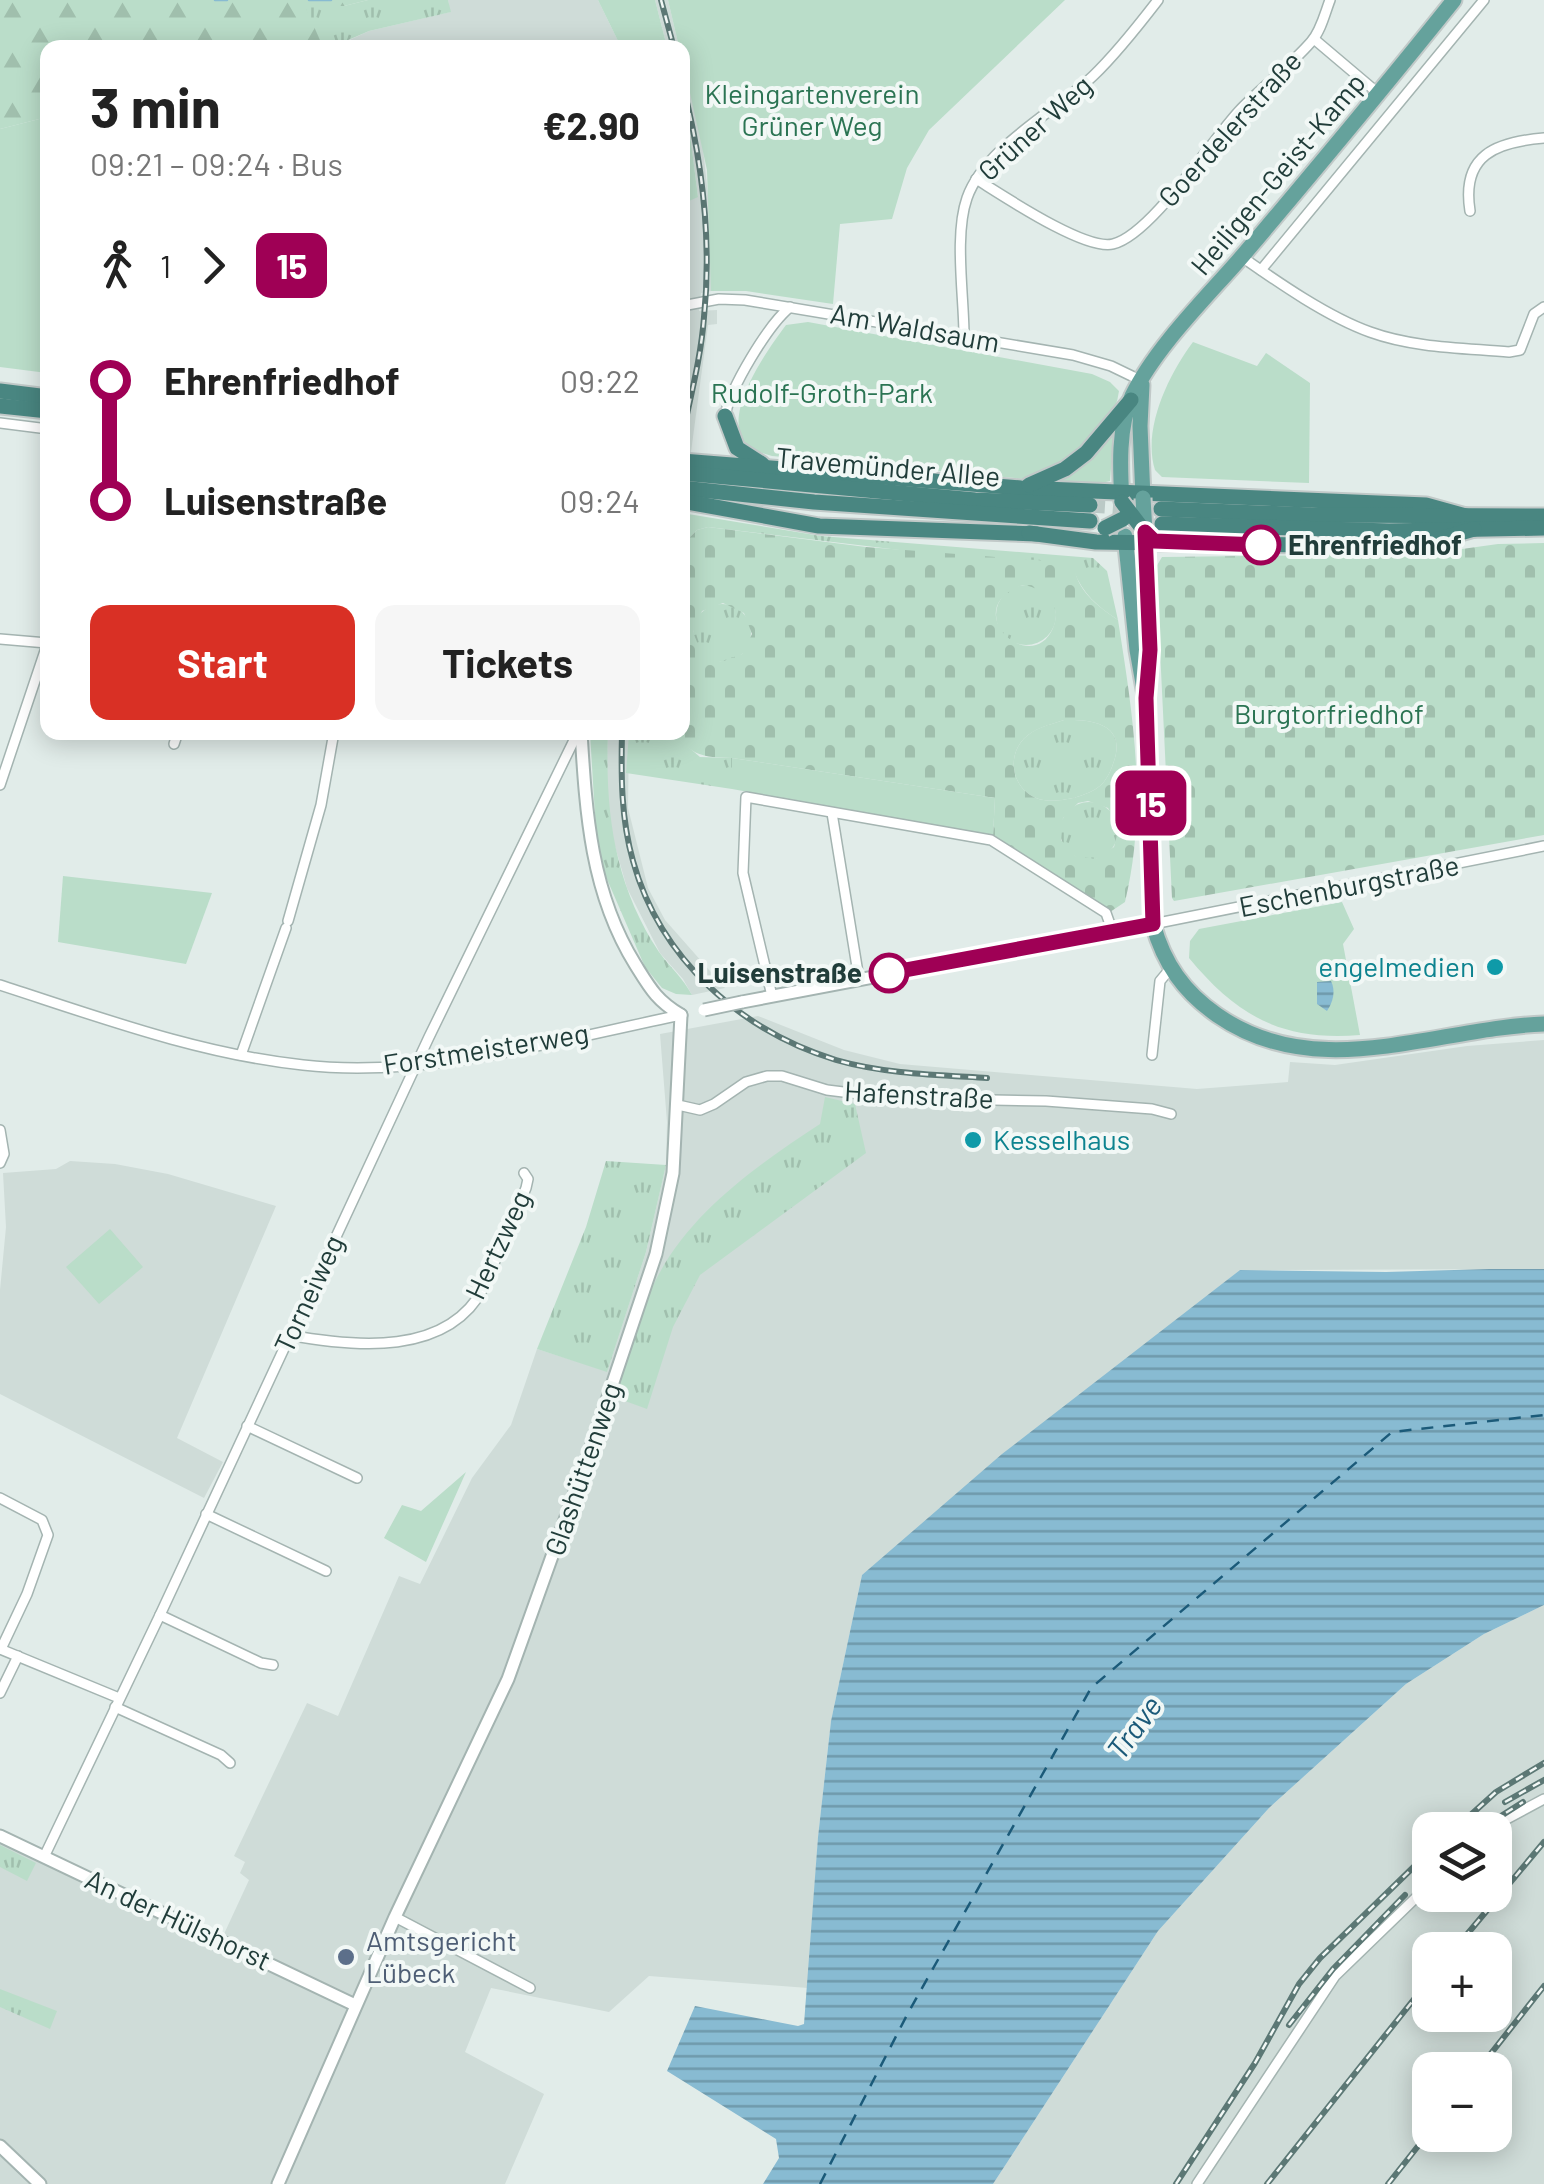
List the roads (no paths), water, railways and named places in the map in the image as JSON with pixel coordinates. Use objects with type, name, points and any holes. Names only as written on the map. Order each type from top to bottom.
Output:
[{"type":"highway","points":[[0,391],[40,396]]},
{"type":"highway","points":[[1021,488],[1055,474],[1086,454],[1130,400]]},
{"type":"highway","points":[[0,406],[40,411]]},
{"type":"highway","points":[[725,416],[737,448],[751,460],[770,468]]},
{"type":"highway","points":[[690,462],[1021,488],[1125,517],[1148,538],[1364,546],[1429,542],[1474,523]]},
{"type":"highway","name":"Travemünder Allee","points":[[690,475],[1096,511]]},
{"type":"highway","name":"Travemünder Allee","points":[[690,489],[1096,511]]},
{"type":"highway","points":[[710,491],[854,528]]},
{"type":"highway","points":[[1029,533],[1079,541],[1125,517],[1148,494],[1426,505],[1474,523],[1544,528]]},
{"type":"highway","points":[[690,503],[786,521],[854,528],[1076,534],[1096,511]]},
{"type":"highway","points":[[1096,511],[1125,517],[1148,538]]},
{"type":"highway","points":[[1161,516],[1389,532],[1544,516]]},
{"type":"main road","name":"Heiligen-Geist-Kamp","points":[[1146,698],[1135,631],[1125,517],[1122,440],[1130,400],[1158,356],[1454,0]]},
{"type":"main road","points":[[1143,382],[1140,426],[1148,494],[1150,650],[1146,698],[1153,924],[1170,969],[1200,1001],[1230,1024],[1274,1043],[1305,1050],[1365,1050],[1490,1028],[1544,1024]]},
{"type":"street","name":"Grüner Weg","points":[[964,336],[963,219],[966,199],[976,179],[1006,147],[1092,77],[1158,0]]},
{"type":"street","name":"Goerdelerstraße","points":[[976,179],[1067,232],[1113,244],[1138,230],[1236,115],[1314,39],[1330,0]]},
{"type":"street","name":"Heiligen-Geist-Kamp","points":[[1261,270],[1484,0]]},
{"type":"street","points":[[1314,39],[1379,94]]},
{"type":"street","points":[[1470,212],[1467,193],[1476,165],[1487,154],[1509,141],[1544,138]]},
{"type":"street","points":[[1242,257],[1369,332],[1438,346],[1520,350],[1534,314],[1544,307]]},
{"type":"street","name":"Am Waldsaum","points":[[690,305],[732,299],[964,336],[1073,356],[1111,366],[1143,382]]},
{"type":"street","points":[[725,416],[764,337],[776,318],[790,307]]},
{"type":"street","points":[[0,424],[40,428]]},
{"type":"street","points":[[0,639],[40,642]]},
{"type":"street","points":[[0,785],[40,664]]},
{"type":"street","points":[[174,744],[175,740]]},
{"type":"street","points":[[241,1054],[287,924],[321,805],[333,740]]},
{"type":"street","name":"Torneiweg","points":[[44,1857],[416,1065],[576,740]]},
{"type":"street","points":[[581,740],[586,818],[595,871],[607,907],[624,946],[659,1002],[680,1015],[1153,924]]},
{"type":"street","points":[[772,996],[744,873],[746,797],[991,840],[1106,913],[1112,930]]},
{"type":"street","points":[[832,814],[859,978]]},
{"type":"street","name":"Eschenburgstraße","points":[[1153,924],[1544,846]]},
{"type":"street","points":[[1152,1055],[1160,981],[1170,969]]},
{"type":"street","name":"Forstmeisterweg","points":[[0,985],[170,1038],[303,1066],[416,1065],[680,1015]]},
{"type":"street","name":"Glashüttenweg","points":[[278,2184],[395,1917],[524,1642],[656,1254],[674,1173],[680,1015]]},
{"type":"street","name":"Hafenstraße","points":[[678,1105],[700,1110],[756,1079],[782,1076],[828,1090],[892,1098],[1046,1101],[1152,1109],[1170,1114]]},
{"type":"street","points":[[0,1130],[2,1161]]},
{"type":"street","name":"Hertzweg","points":[[289,1335],[337,1343],[391,1342],[414,1338],[456,1320],[484,1286],[526,1188],[528,1179],[524,1173]]},
{"type":"street","points":[[247,1426],[357,1478]]},
{"type":"street","points":[[0,1498],[42,1520],[48,1535],[27,1594],[0,1649],[117,1702],[221,1755],[230,1764]]},
{"type":"street","points":[[206,1514],[326,1571]]},
{"type":"street","points":[[160,1615],[260,1663],[273,1665]]},
{"type":"street","points":[[0,1693],[18,1656]]},
{"type":"street","points":[[1512,1816],[1544,1799]]},
{"type":"street","name":"An der Hülshorst","points":[[0,1836],[356,2005]]},
{"type":"street","points":[[1197,2184],[1335,1976],[1412,1901]]},
{"type":"street","points":[[395,1917],[530,1988]]},
{"type":"street","points":[[0,2146],[40,2184]]},
{"type":"water","points":[[1331,981],[1333,996],[1327,1011],[1317,1004],[1317,982]]},
{"type":"water","name":"Trave","points":[[1544,1269],[1544,1605],[1484,1634],[1406,1684],[1269,1808],[1158,1931],[993,2184],[763,2184],[779,2158],[776,2139],[667,2071],[695,2006],[804,2024],[831,1721],[862,1575],[1002,1454],[1240,1270]]},
{"type":"waterway","points":[[215,0],[227,0]]},
{"type":"waterway","points":[[309,0],[331,0]]},
{"type":"tunnel","points":[[1090,505],[1137,508]]},
{"type":"railway","points":[[661,0],[672,40]]},
{"type":"railway","points":[[690,118],[700,169],[707,258],[703,332],[690,400]]},
{"type":"railway","points":[[622,740],[624,813],[633,861],[663,929],[709,986],[768,1030],[836,1060],[892,1071],[987,1078]]},
{"type":"railway","points":[[1474,1812],[1496,1792],[1544,1763]]},
{"type":"railway","points":[[1505,1802],[1544,1780]]},
{"type":"railway","points":[[1507,1812],[1523,1802]]},
{"type":"railway","points":[[1469,1932],[1544,1842]]},
{"type":"railway","points":[[1176,2184],[1255,2063],[1299,1984],[1320,1958],[1412,1869]]},
{"type":"railway","points":[[1289,2025],[1333,1969],[1405,1895]]},
{"type":"railway","points":[[1492,2052],[1544,1986]]},
{"type":"railway","points":[[1267,2184],[1412,2002]]},
{"type":"railway","points":[[1388,2184],[1413,2152]]},
{"type":"place","name":"Ehrenfriedhof","points":[[1261,545]]},
{"type":"place","name":"engelmedien","points":[[1495,967]]},
{"type":"place","name":"Luisenstraße","points":[[889,973]]},
{"type":"place","name":"Kesselhaus","points":[[973,1140]]},
{"type":"place","name":"Amtsgericht Lübeck","points":[[346,1957]]},
{"type":"park label","name":"Kleingartenverein Grüner Weg","points":[[812,110]]},
{"type":"park label","name":"Rudolf-Groth-Park","points":[[822,393]]},
{"type":"park label","name":"Burgtorfriedhof","points":[[1329,714]]}]
